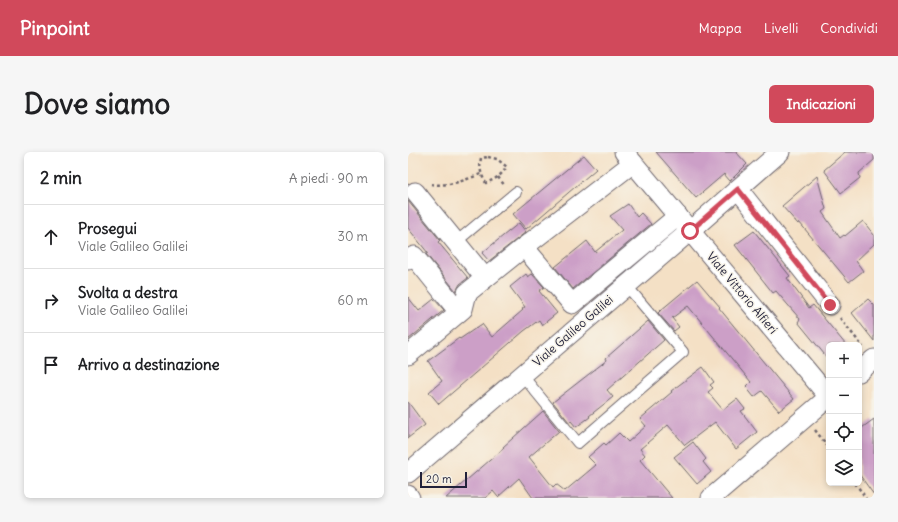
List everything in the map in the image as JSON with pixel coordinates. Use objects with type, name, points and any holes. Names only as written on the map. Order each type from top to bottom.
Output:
[{"type":"street","name":"Viale Galileo Galilei","points":[[408,473],[780,152]]},
{"type":"street","points":[[408,355],[463,309],[467,293],[629,158]]},
{"type":"street","name":"Viale Vittorio Alfieri","points":[[629,158],[826,393]]},
{"type":"street","points":[[420,187],[456,242],[486,278]]},
{"type":"street","points":[[738,189],[830,305]]},
{"type":"street","points":[[524,247],[572,304],[678,216]]},
{"type":"street","points":[[408,260],[414,256],[459,312]]},
{"type":"street","points":[[711,498],[826,400]]},
{"type":"lane","points":[[456,242],[516,192]]},
{"type":"lane","points":[[522,375],[578,442],[619,408],[683,352],[626,285]]},
{"type":"path","points":[[488,157],[497,159],[507,167],[501,175],[486,183],[481,174],[481,158],[488,157]]},
{"type":"path","points":[[420,187],[432,184],[447,184],[481,174]]},
{"type":"path","points":[[830,305],[869,363]]},
{"type":"path","points":[[806,417],[826,444]]},
{"type":"path","points":[[857,486],[866,498]]},
{"type":"building","points":[[656,152],[736,152],[747,164],[730,181],[724,174],[696,198]]},
{"type":"building","points":[[845,152],[874,152],[874,160],[859,173],[860,178],[841,193],[824,170]]},
{"type":"building","points":[[584,155],[596,169],[526,229],[513,214]]},
{"type":"building","points":[[817,176],[826,209],[822,212],[840,238],[844,235],[845,236],[863,221],[874,235],[874,244],[856,261],[863,271],[849,282],[799,222],[798,224],[782,206]]},
{"type":"building","points":[[408,201],[440,240],[438,242],[468,278],[460,284],[456,291],[426,254],[428,253],[408,228]]},
{"type":"building","points":[[628,204],[637,217],[641,213],[651,224],[573,289],[555,267],[587,241],[595,252],[622,230],[610,216]]},
{"type":"building","points":[[519,223],[526,232],[489,261],[482,253]]},
{"type":"building","points":[[754,231],[790,276],[787,278],[809,308],[813,305],[844,342],[826,342],[826,356],[798,322],[800,319],[776,291],[773,293],[735,245]]},
{"type":"building","points":[[526,274],[528,277],[532,274],[544,287],[539,291],[557,313],[542,325],[539,320],[524,331],[439,404],[429,392],[442,381],[428,361],[459,338],[460,339],[482,324],[492,337],[523,310],[522,309],[525,307],[510,287]]},
{"type":"building","points":[[697,280],[794,399],[779,411],[762,391],[754,397],[746,387],[751,382],[688,306],[672,318],[679,327],[674,331],[658,313]]},
{"type":"building","points":[[408,297],[419,311],[434,299],[444,310],[408,340]]},
{"type":"building","points":[[868,299],[874,305],[874,341],[852,313]]},
{"type":"building","points":[[648,321],[664,340],[607,390],[613,397],[589,416],[590,417],[576,427],[571,421],[569,422],[553,402],[607,360],[606,358]]},
{"type":"building","points":[[703,367],[714,382],[710,385],[713,388],[708,392],[723,410],[737,399],[745,409],[741,411],[757,432],[736,449],[715,422],[685,445],[668,425],[640,449],[645,455],[640,460],[672,498],[533,498],[519,478],[498,497],[493,491],[485,498],[446,498],[504,448],[503,447],[543,411],[559,431],[529,457],[553,487],[556,484],[565,491],[596,465],[588,457],[604,443],[606,445],[619,433],[628,442],[646,426],[640,419],[672,392],[671,391]]},
{"type":"building","points":[[408,402],[425,425],[408,438]]},
{"type":"building","points":[[874,419],[874,495],[862,478],[862,428]]},
{"type":"building","points":[[693,442],[706,459],[703,462],[711,472],[697,484],[674,457]]},
{"type":"route","points":[[690,231],[738,189],[830,305]]}]
